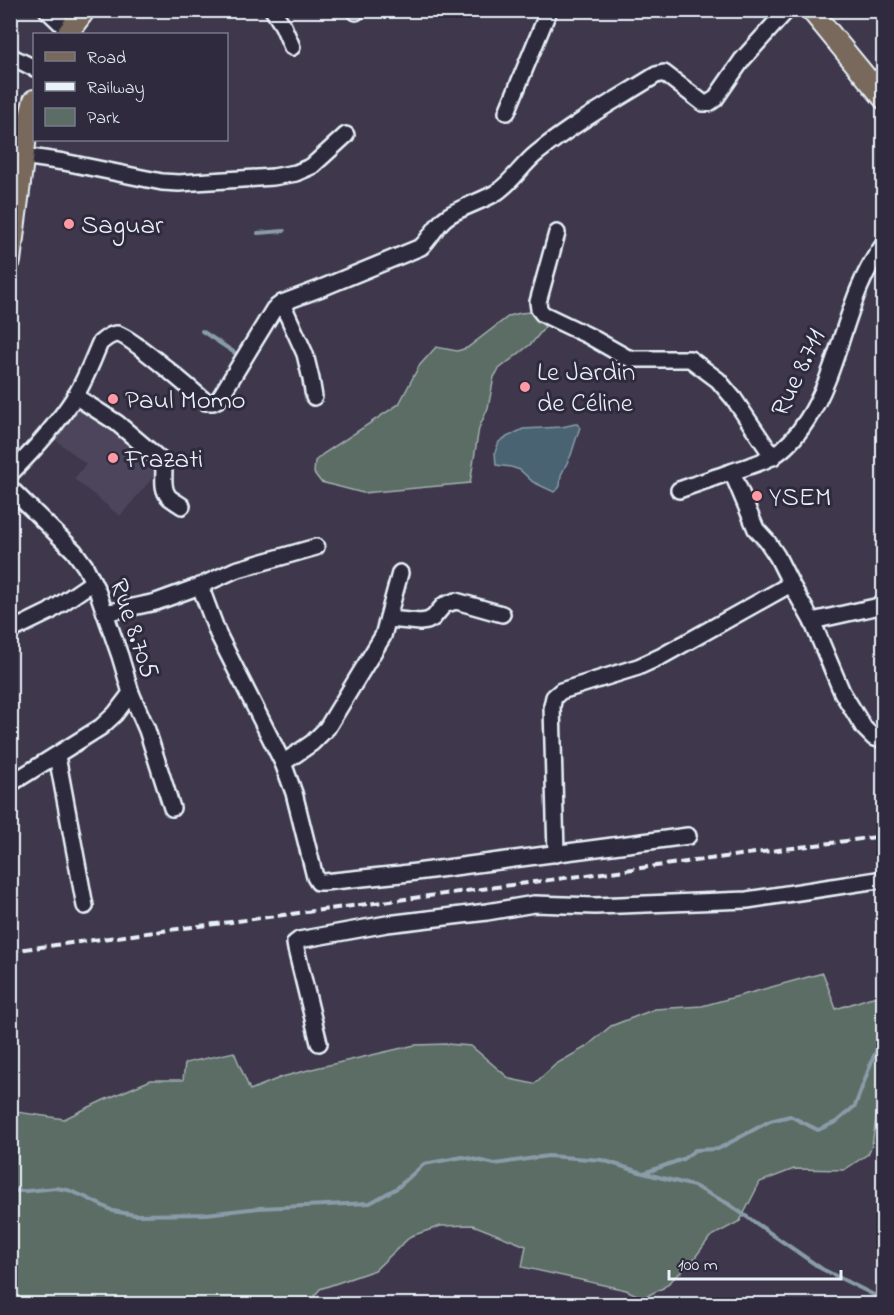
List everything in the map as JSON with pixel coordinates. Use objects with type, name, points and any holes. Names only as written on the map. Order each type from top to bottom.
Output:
[{"type":"main road","points":[[68,33],[85,10]]},
{"type":"main road","points":[[811,10],[877,79],[884,99]]},
{"type":"main road","points":[[10,261],[23,156],[33,104]]},
{"type":"street","points":[[47,10],[68,33]]},
{"type":"street","points":[[273,10],[292,47]]},
{"type":"street","points":[[507,112],[549,10]]},
{"type":"street","points":[[10,474],[48,434],[75,396],[100,343],[115,334],[123,336],[159,362],[206,402],[213,402],[219,399],[274,309],[282,303],[421,247],[446,218],[496,193],[537,153],[577,124],[656,75],[664,72],[703,103],[710,103],[716,99],[742,60],[787,10]]},
{"type":"street","points":[[10,56],[33,68]]},
{"type":"street","points":[[23,156],[162,182],[273,177],[296,173],[312,165],[346,135]]},
{"type":"street","points":[[557,233],[538,302],[543,314],[632,359],[690,359],[718,380],[734,399],[773,457]]},
{"type":"street","name":"Rue 8.711","points":[[679,490],[758,464],[788,446],[814,410],[832,369],[860,287],[869,266],[884,244]]},
{"type":"street","points":[[282,303],[304,354],[314,397]]},
{"type":"street","points":[[75,396],[117,423],[163,462],[165,471],[163,480],[168,496],[182,506]]},
{"type":"street","points":[[732,472],[756,529],[777,556],[812,621],[842,692],[864,728],[874,738],[884,740]]},
{"type":"street","name":"Rue 8.705","points":[[10,488],[74,551],[98,590],[130,693],[147,730],[172,808]]},
{"type":"street","points":[[105,612],[156,602],[235,570],[316,547]]},
{"type":"street","points":[[284,763],[312,743],[327,728],[383,636],[400,573]]},
{"type":"street","points":[[10,631],[49,612],[93,582]]},
{"type":"street","points":[[556,854],[552,716],[554,697],[561,691],[638,667],[662,656],[791,584]]},
{"type":"street","points":[[200,586],[218,634],[284,763],[318,882],[401,874],[688,836]]},
{"type":"street","points":[[389,619],[427,621],[433,618],[444,605],[456,601],[502,614]]},
{"type":"street","points":[[812,621],[884,605]]},
{"type":"street","points":[[10,784],[102,728],[130,693]]},
{"type":"street","points":[[57,756],[84,906]]},
{"type":"street","points":[[319,1043],[296,949],[295,943],[298,940],[387,924],[534,904],[595,906],[747,900],[884,879]]},
{"type":"shaded area","name":"Frazati","points":[[76,402],[160,469],[120,516],[74,479],[86,464],[52,437]]},
{"type":"green space","points":[[531,312],[545,327],[532,343],[499,369],[494,377],[488,408],[479,428],[470,483],[363,493],[321,482],[314,473],[315,461],[323,454],[399,404],[419,366],[436,347],[457,351],[467,348],[509,316]]},
{"type":"green space","points":[[823,973],[836,1009],[883,995],[883,1075],[872,1145],[868,1154],[844,1170],[794,1169],[760,1182],[740,1221],[710,1237],[691,1263],[663,1288],[643,1298],[626,1290],[522,1267],[526,1246],[473,1225],[441,1226],[411,1236],[375,1270],[320,1289],[308,1304],[11,1304],[11,1111],[64,1119],[151,1080],[183,1080],[185,1063],[234,1052],[250,1090],[282,1077],[316,1068],[415,1045],[447,1044],[471,1046],[510,1079],[534,1084],[556,1064],[586,1047],[611,1026],[655,1009],[702,1006]]},
{"type":"water","points":[[577,424],[580,427],[571,455],[561,475],[560,486],[554,492],[533,482],[520,470],[496,465],[495,452],[499,442],[503,439],[523,429]]},
{"type":"waterway","points":[[258,233],[284,231]]},
{"type":"waterway","points":[[202,331],[238,355]]},
{"type":"waterway","points":[[644,1173],[683,1159],[695,1150],[718,1149],[770,1121],[790,1116],[818,1130],[836,1122],[855,1106],[873,1058],[884,1037]]},
{"type":"waterway","points":[[10,1191],[56,1188],[68,1190],[113,1211],[135,1215],[206,1214],[259,1208],[370,1203],[397,1188],[424,1164],[463,1157],[495,1164],[548,1156],[602,1160],[694,1186],[727,1203],[822,1269],[884,1300]]},
{"type":"railway","points":[[10,951],[884,836]]},
{"type":"place","name":"Saguar","points":[[69,224]]},
{"type":"place","name":"Le Jardin de Céline","points":[[525,387]]},
{"type":"place","name":"Paul Momo","points":[[113,399]]},
{"type":"place","name":"Frazati","points":[[113,458]]},
{"type":"place","name":"YSEM","points":[[757,496]]}]
